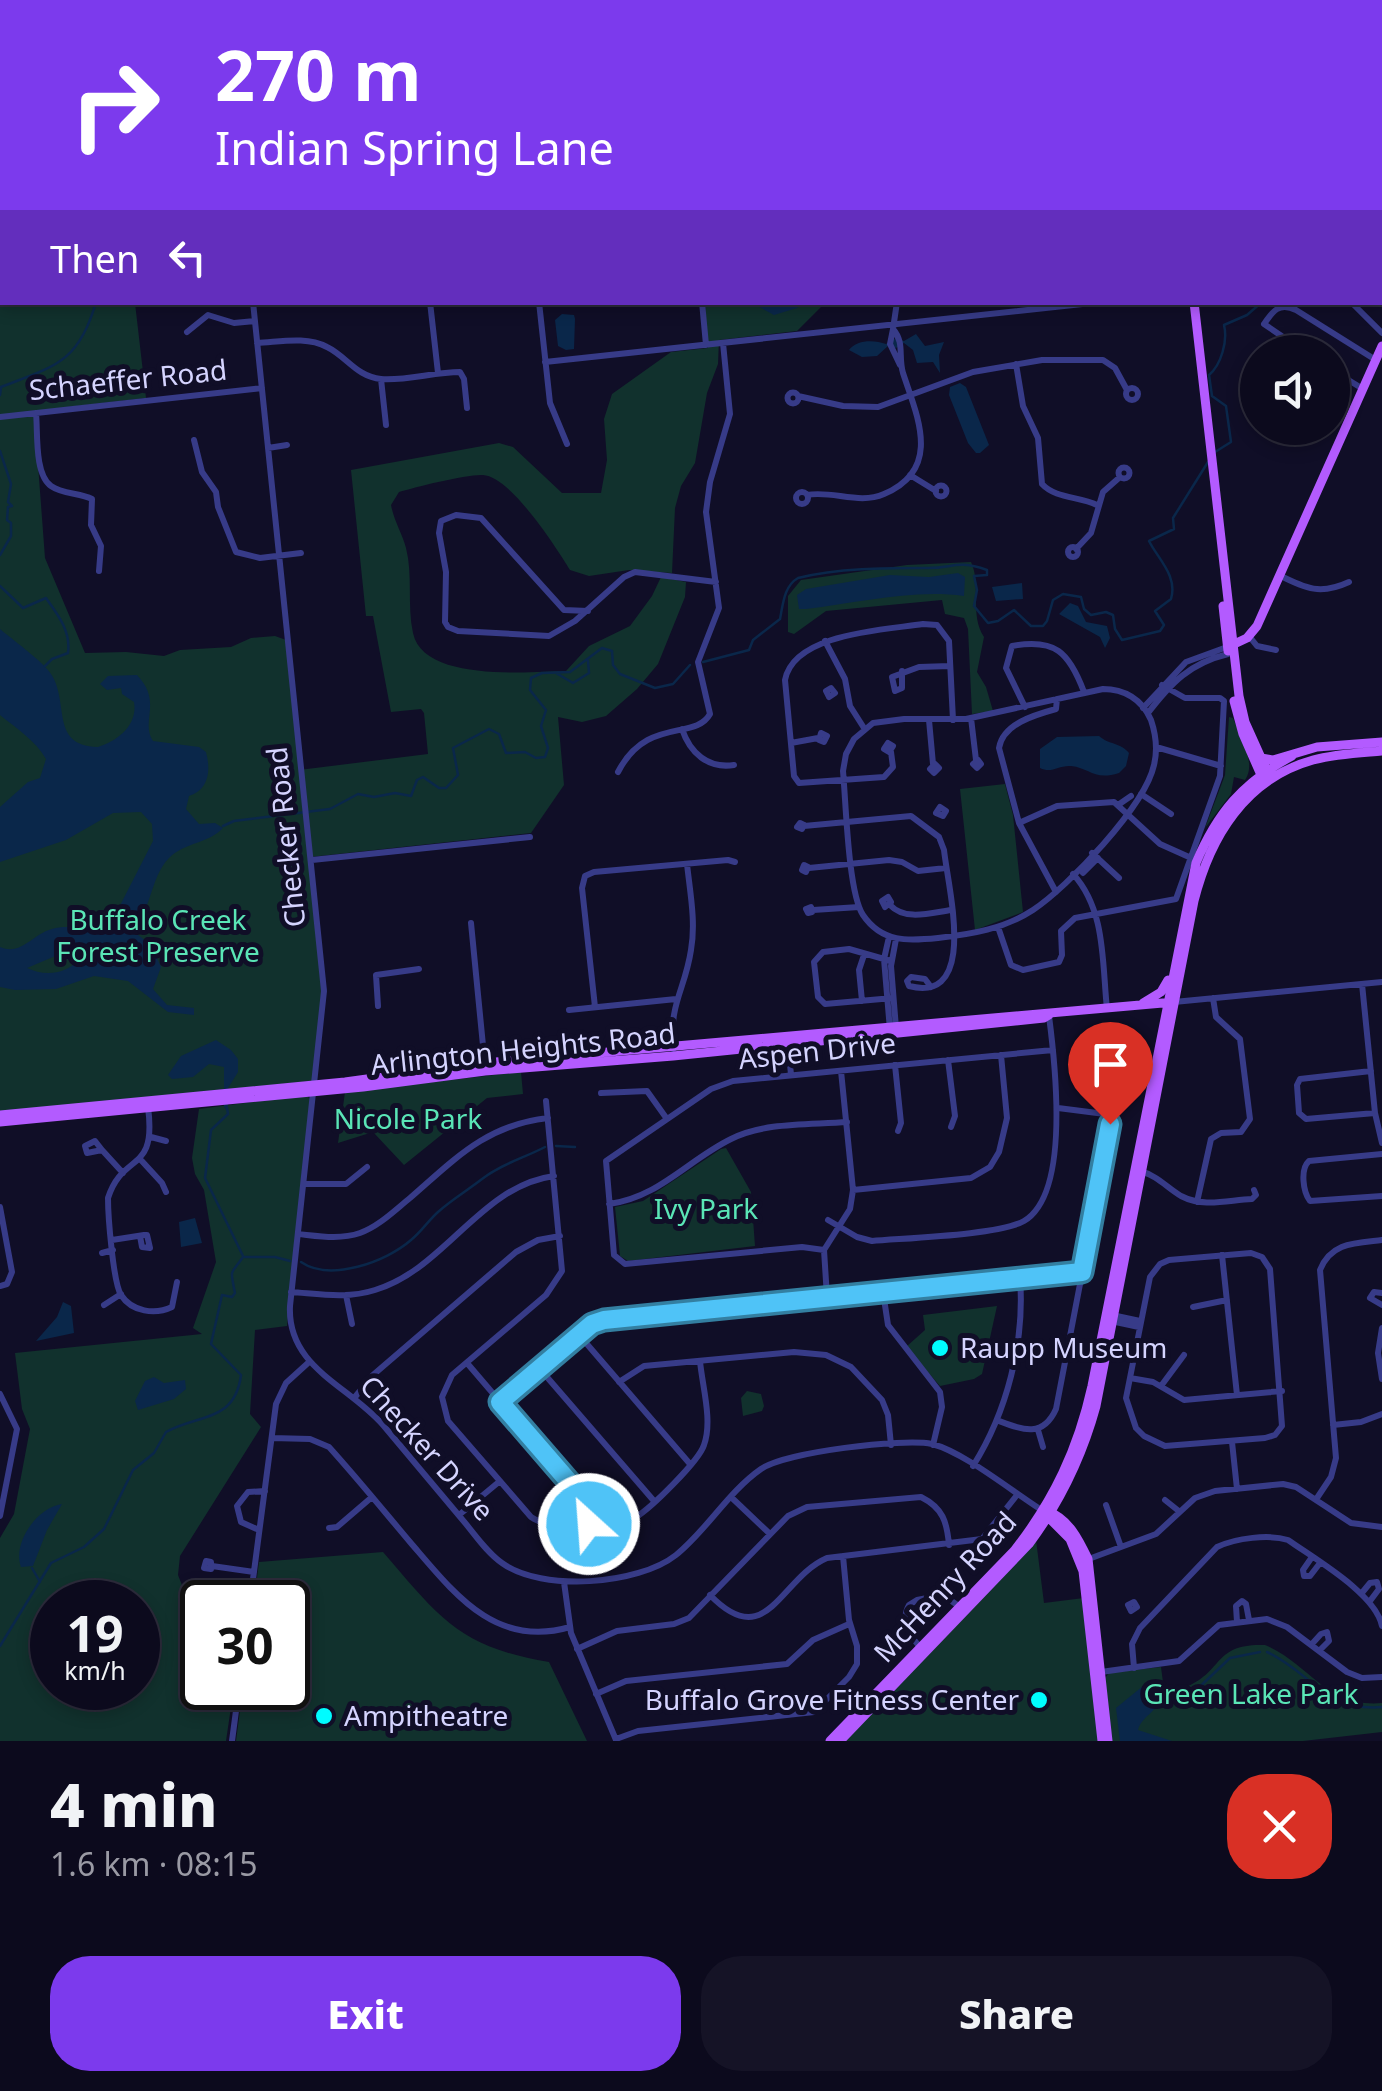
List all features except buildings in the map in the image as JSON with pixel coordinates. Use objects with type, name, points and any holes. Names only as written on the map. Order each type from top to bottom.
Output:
[{"type":"main road","points":[[1194,305],[1236,712],[1262,777]]},
{"type":"main road","points":[[1231,650],[1266,622],[1281,576],[1382,346]]},
{"type":"main road","points":[[1258,759],[1272,760],[1335,745],[1382,742]]},
{"type":"main road","points":[[1262,777],[1311,760],[1382,751]]},
{"type":"main road","points":[[1262,777],[1292,756]]},
{"type":"main road","points":[[1258,759],[1262,777]]},
{"type":"main road","name":"McHenry Road","points":[[1138,1171],[1162,1021],[1170,1002],[1172,974],[1196,863],[1216,819],[1262,777]]},
{"type":"main road","name":"McHenry Road","points":[[830,1741],[1016,1560],[1073,1472],[1088,1432],[1170,1002],[1205,864],[1235,810],[1262,777]]},
{"type":"main road","points":[[1138,1006],[1160,992],[1172,974]]},
{"type":"main road","name":"Arlington Heights Road","points":[[673,1052],[728,1051],[1043,1012],[1170,1002]]},
{"type":"main road","points":[[1138,1006],[1156,1010],[1162,1021]]},
{"type":"main road","points":[[728,1051],[752,1041]]},
{"type":"main road","name":"Arlington Heights Road","points":[[0,1118],[315,1088],[485,1067],[673,1052],[752,1041],[788,1041]]},
{"type":"main road","points":[[1048,1514],[1077,1537],[1084,1560],[1101,1672],[1105,1741]]},
{"type":"main road","name":"McHenry Road","points":[[840,1741],[1048,1514]]},
{"type":"main road","points":[[1084,1560],[1105,1741]]},
{"type":"street","name":"Checker Road","points":[[252,305],[324,1006],[291,1292],[291,1332],[308,1363]]},
{"type":"street","points":[[430,305],[438,373]]},
{"type":"street","points":[[539,305],[553,414],[567,444]]},
{"type":"street","points":[[702,305],[706,346]]},
{"type":"street","points":[[807,495],[874,497],[892,490],[910,475],[918,460],[923,438],[896,346],[893,326],[896,305]]},
{"type":"street","points":[[545,362],[1075,305]]},
{"type":"street","points":[[1354,305],[1382,333]]},
{"type":"street","points":[[1280,335],[1264,324],[1276,308],[1287,306],[1336,335]]},
{"type":"street","points":[[187,332],[208,315],[234,323],[254,321]]},
{"type":"street","points":[[618,772],[644,740],[662,732],[701,725],[710,714],[698,666],[718,612],[706,512],[710,482],[730,414],[723,342]]},
{"type":"street","name":"Schaeffer Road","points":[[257,343],[318,343],[361,372],[381,379]]},
{"type":"street","points":[[1350,344],[1370,358]]},
{"type":"street","points":[[798,396],[859,408],[878,407],[974,372],[1042,360],[1103,360],[1115,368],[1127,390]]},
{"type":"street","points":[[1016,364],[1023,406],[1038,438],[1042,484],[1051,492],[1080,497],[1097,505]]},
{"type":"street","points":[[386,425],[381,379],[460,372],[467,408]]},
{"type":"street","points":[[1350,381],[1363,389]]},
{"type":"street","name":"Schaeffer Road","points":[[0,417],[262,388]]},
{"type":"street","points":[[36,413],[41,468],[46,480],[52,486],[92,499],[91,525],[101,546],[99,571]]},
{"type":"street","points":[[194,440],[202,472],[216,492],[236,552],[250,558],[301,553]]},
{"type":"street","points":[[268,448],[287,445]]},
{"type":"street","points":[[910,475],[936,491]]},
{"type":"street","points":[[1076,548],[1091,532],[1097,505],[1108,486],[1120,477]]},
{"type":"street","points":[[588,611],[564,610],[481,518],[456,514],[441,521],[438,533],[445,565],[444,617],[448,627],[537,638],[562,630],[588,611],[624,577],[635,572],[716,582]]},
{"type":"street","points":[[1281,576],[1317,591],[1349,582]]},
{"type":"street","points":[[562,630],[564,610]]},
{"type":"street","points":[[891,752],[890,775],[800,783],[794,776],[787,671],[825,641],[839,635],[931,623],[946,634],[953,720]]},
{"type":"street","points":[[1250,638],[1258,646],[1276,650]]},
{"type":"street","points":[[825,641],[847,688],[850,706],[864,728]]},
{"type":"street","points":[[1025,707],[1006,668],[1012,646],[1036,641],[1052,646],[1069,662],[1084,692]]},
{"type":"street","points":[[1146,710],[1187,666],[1231,650]]},
{"type":"street","points":[[902,671],[950,666]]},
{"type":"street","points":[[998,927],[1012,965],[1023,970],[1059,962],[1063,928],[1075,918],[1174,901],[1216,790],[1224,700],[1185,698],[1164,687]]},
{"type":"street","points":[[834,690],[847,688]]},
{"type":"street","points":[[1083,873],[1128,814],[1152,774],[1156,747],[1146,710],[1130,695],[1114,689],[1084,692],[971,718],[884,720],[864,728],[846,754],[844,781],[859,906],[873,926],[893,938],[954,936],[998,927],[1031,911],[1095,855]]},
{"type":"street","points":[[1056,892],[1019,824],[999,743],[1007,731],[1056,709],[1057,699]]},
{"type":"street","points":[[971,718],[976,760]]},
{"type":"street","points":[[928,720],[933,764]]},
{"type":"street","points":[[682,729],[702,759],[722,766],[734,765]]},
{"type":"street","points":[[791,742],[818,738]]},
{"type":"street","points":[[1156,747],[1221,766]]},
{"type":"street","points":[[1141,794],[1171,814]]},
{"type":"street","points":[[1118,805],[1131,796]]},
{"type":"street","points":[[1019,824],[1065,804],[1108,801],[1118,805],[1160,844],[1190,857]]},
{"type":"street","points":[[928,827],[938,815]]},
{"type":"street","points":[[804,826],[911,816],[942,843],[954,936],[951,970],[941,984],[931,986]]},
{"type":"street","points":[[312,860],[530,837]]},
{"type":"street","points":[[1095,855],[1119,878]]},
{"type":"street","points":[[808,868],[896,860],[918,871],[946,868]]},
{"type":"street","points":[[595,1007],[582,888],[585,876],[736,862]]},
{"type":"street","points":[[673,1052],[672,1016],[693,934],[687,864]]},
{"type":"street","points":[[1073,874],[1089,894],[1096,915],[1107,1009]]},
{"type":"street","points":[[890,905],[906,915],[951,910]]},
{"type":"street","points":[[813,910],[859,906]]},
{"type":"street","points":[[471,923],[485,1067]]},
{"type":"street","points":[[893,938],[888,960],[894,1030]]},
{"type":"street","points":[[888,960],[849,949],[823,952],[814,962],[822,1003],[890,998]]},
{"type":"street","points":[[862,1001],[859,970],[864,954]]},
{"type":"street","points":[[378,1006],[376,975],[419,969]]},
{"type":"street","points":[[1170,1002],[1382,982]]},
{"type":"street","points":[[1362,984],[1382,1143]]},
{"type":"street","points":[[1198,1202],[1211,1139],[1221,1133],[1242,1131],[1250,1119],[1242,1045],[1236,1034],[1216,1017],[1213,998]]},
{"type":"street","points":[[569,1010],[676,999]]},
{"type":"street","points":[[828,1220],[857,1238],[872,1241],[1006,1228],[1036,1210],[1045,1191],[1058,1126],[1049,1014]]},
{"type":"street","points":[[788,1041],[791,1075]]},
{"type":"street","name":"Aspen Drive","points":[[824,1250],[802,1247],[625,1264],[614,1255],[606,1161],[711,1089],[733,1081],[1052,1050]]},
{"type":"street","points":[[854,1190],[971,1178],[990,1168],[999,1152],[1007,1118],[1001,1055]]},
{"type":"street","points":[[948,1060],[955,1116],[951,1127]]},
{"type":"street","points":[[895,1065],[901,1123],[898,1131]]},
{"type":"street","points":[[827,1298],[824,1250],[852,1204],[854,1190],[841,1070]]},
{"type":"street","points":[[1371,1071],[1300,1079],[1296,1084],[1300,1113],[1306,1119],[1376,1113]]},
{"type":"street","points":[[602,1093],[647,1091],[667,1118]]},
{"type":"street","points":[[546,1100],[563,1264],[554,1287],[452,1375],[444,1390],[444,1413],[540,1523],[560,1527],[630,1519],[654,1501],[702,1451],[707,1434],[700,1361]]},
{"type":"street","points":[[148,1104],[151,1138],[140,1159],[123,1174],[103,1202],[121,1294],[128,1303],[144,1311],[165,1310],[176,1302],[177,1282]]},
{"type":"street","points":[[998,1421],[1022,1430],[1038,1430],[1049,1422],[1056,1409],[1110,1124],[1102,1113],[1058,1108]]},
{"type":"street","points":[[298,1234],[336,1237],[360,1233],[384,1220],[488,1134],[521,1122],[548,1118]]},
{"type":"street","points":[[609,1204],[644,1197],[730,1139],[748,1132],[847,1122]]},
{"type":"street","points":[[151,1138],[166,1141]]},
{"type":"street","points":[[102,1150],[123,1174]]},
{"type":"street","points":[[1382,1154],[1309,1161],[1303,1169],[1306,1198],[1310,1202],[1382,1196]]},
{"type":"street","points":[[140,1159],[166,1192]]},
{"type":"street","points":[[304,1184],[339,1185],[366,1166]]},
{"type":"street","points":[[1138,1171],[1157,1176],[1182,1196],[1198,1202],[1246,1199]]},
{"type":"street","points":[[291,1292],[346,1295],[400,1281],[509,1191],[530,1180],[554,1176]]},
{"type":"street","points":[[0,1206],[12,1272],[6,1284],[0,1286]]},
{"type":"street","points":[[112,1240],[140,1236]]},
{"type":"street","points":[[354,1397],[373,1375],[516,1252],[538,1240],[560,1236]]},
{"type":"street","points":[[1317,1498],[1336,1465],[1320,1270],[1324,1259],[1336,1248],[1382,1240]]},
{"type":"street","points":[[102,1252],[113,1250]]},
{"type":"street","points":[[1251,1252],[1268,1265],[1284,1420],[1275,1435],[1165,1446],[1136,1428],[1128,1409],[1130,1378],[1150,1277],[1160,1264],[1169,1260],[1222,1255],[1251,1252]]},
{"type":"street","points":[[1222,1255],[1236,1395]]},
{"type":"street","points":[[500,1402],[592,1324],[604,1320],[1082,1272]]},
{"type":"street","points":[[973,1466],[998,1421],[1022,1311],[1020,1278]]},
{"type":"street","points":[[883,1292],[888,1325],[940,1392],[942,1407],[933,1444],[1048,1514]]},
{"type":"street","points":[[1382,1294],[1374,1292],[1370,1298],[1382,1305]]},
{"type":"street","points":[[104,1305],[121,1294]]},
{"type":"street","points":[[346,1295],[352,1324]]},
{"type":"street","points":[[1193,1307],[1227,1300]]},
{"type":"street","points":[[1109,1317],[1140,1324]]},
{"type":"street","points":[[1382,1328],[1382,1379]]},
{"type":"street","points":[[580,1336],[690,1464]]},
{"type":"street","points":[[619,1382],[637,1368],[794,1352],[826,1355],[861,1376],[882,1400],[888,1415],[890,1445]]},
{"type":"street","points":[[1161,1386],[1184,1355]]},
{"type":"street","points":[[467,1362],[583,1498],[589,1524]]},
{"type":"street","points":[[253,1580],[279,1395],[308,1363]]},
{"type":"street","name":"Checker Drive","points":[[308,1363],[374,1415],[502,1564],[541,1580],[564,1582],[655,1567],[676,1554],[761,1469],[787,1457],[933,1444]]},
{"type":"street","points":[[540,1369],[654,1501]]},
{"type":"street","points":[[1130,1378],[1161,1386],[1184,1400],[1282,1391]]},
{"type":"street","points":[[0,1394],[17,1429],[0,1516]]},
{"type":"street","points":[[1333,1425],[1382,1414]]},
{"type":"street","points":[[1038,1430],[1043,1447]]},
{"type":"street","points":[[272,1438],[320,1441],[334,1452],[448,1586],[478,1612],[532,1633],[570,1627]]},
{"type":"street","points":[[1232,1442],[1237,1489]]},
{"type":"street","points":[[459,1515],[500,1481]]},
{"type":"street","points":[[1084,1560],[1156,1534],[1205,1493],[1237,1489],[1284,1484],[1306,1491],[1351,1523],[1382,1527]]},
{"type":"street","points":[[259,1530],[241,1522],[237,1506],[248,1492],[265,1491]]},
{"type":"street","points":[[710,1596],[731,1614],[758,1616],[770,1610],[814,1564],[827,1558],[982,1539],[1017,1494]]},
{"type":"street","points":[[328,1528],[337,1527],[372,1497]]},
{"type":"street","points":[[731,1497],[770,1534]]},
{"type":"street","points":[[577,1649],[617,1631],[685,1620],[788,1516],[807,1507],[921,1497],[939,1509],[947,1526],[949,1545]]},
{"type":"street","points":[[1165,1500],[1180,1512]]},
{"type":"street","points":[[1106,1505],[1122,1547]]},
{"type":"street","points":[[1134,1668],[1133,1640],[1224,1543],[1283,1538],[1370,1601],[1380,1614],[1382,1626]]},
{"type":"street","points":[[564,1582],[577,1649],[616,1740],[638,1731],[814,1712],[849,1677],[856,1664],[857,1646],[850,1624],[843,1556]]},
{"type":"street","points":[[1312,1557],[1303,1570],[1304,1576],[1310,1576],[1320,1563]]},
{"type":"street","points":[[212,1566],[254,1572]]},
{"type":"street","points":[[1361,1594],[1370,1583],[1377,1582],[1379,1588],[1370,1601]]},
{"type":"street","points":[[923,1651],[906,1622],[909,1605],[943,1595],[960,1606]]},
{"type":"street","points":[[1237,1622],[1236,1606],[1242,1600],[1249,1620]]},
{"type":"street","points":[[1135,1610],[1148,1620]]},
{"type":"street","points":[[1101,1672],[1179,1661],[1212,1629],[1249,1620],[1279,1622],[1347,1672],[1362,1678],[1382,1677]]},
{"type":"street","points":[[596,1694],[626,1681],[787,1664],[813,1640],[850,1624]]},
{"type":"street","points":[[1311,1646],[1320,1634],[1327,1632],[1329,1641],[1319,1652]]},
{"type":"street","points":[[232,1741],[236,1710]]},
{"type":"green space","name":"Buffalo Creek Forest Preserve","points":[[0,305],[135,305],[146,398],[34,411],[45,558],[85,653],[164,656],[180,650],[231,647],[251,638],[275,636],[286,640],[299,770],[428,754],[421,709],[391,712],[373,616],[366,616],[351,470],[499,443],[513,447],[562,493],[601,493],[607,460],[604,419],[612,394],[671,352],[708,348],[705,305],[823,305],[797,331],[719,340],[718,364],[707,393],[695,463],[681,486],[675,508],[672,573],[629,570],[589,576],[570,570],[519,499],[494,478],[483,475],[454,479],[399,492],[391,505],[408,558],[413,633],[421,649],[436,660],[479,671],[566,671],[589,646],[630,626],[661,577],[686,582],[685,597],[658,664],[637,689],[606,716],[582,722],[558,717],[564,785],[531,833],[310,857],[322,997],[312,1081],[0,1112]]},
{"type":"green space","points":[[971,562],[977,619],[984,637],[977,672],[993,711],[972,714],[968,629],[964,618],[945,614],[942,600],[826,611],[794,634],[788,632],[788,596],[801,580],[907,565]]},
{"type":"green space","points":[[1229,717],[1233,718],[1246,750],[1248,773],[1245,780],[1234,777],[1231,794],[1205,828],[1225,775]]},
{"type":"green space","points":[[1005,784],[1013,815],[1023,912],[975,930],[960,789]]},
{"type":"green space","name":"Nicole Park","points":[[521,1072],[523,1094],[487,1098],[404,1165],[373,1132],[338,1143],[345,1092]]},
{"type":"green space","points":[[306,1095],[310,1099],[287,1326],[255,1330],[250,1414],[261,1427],[180,1556],[180,1710],[231,1710],[226,1741],[0,1741],[0,1538],[14,1514],[30,1429],[22,1409],[15,1353],[202,1334],[193,1328],[216,1262],[204,1190],[192,1158],[199,1109]]},
{"type":"green space","name":"Ivy Park","points":[[726,1148],[751,1192],[755,1246],[628,1261],[620,1256],[615,1207],[643,1201]]},
{"type":"green space","points":[[997,1306],[982,1374],[974,1379],[940,1386],[906,1347],[925,1330],[923,1315]]},
{"type":"green space","points":[[747,1391],[761,1394],[764,1406],[762,1411],[743,1416],[741,1398]]},
{"type":"green space","points":[[1036,1540],[1044,1603],[1084,1598],[1100,1741],[844,1741]]},
{"type":"green space","points":[[383,1552],[437,1612],[472,1638],[518,1656],[549,1662],[587,1741],[236,1741],[240,1710],[310,1710],[310,1580],[257,1580],[259,1562]]},
{"type":"green space","name":"Green Lake Park","points":[[1265,1645],[1346,1699],[1382,1703],[1382,1732],[1303,1741],[1112,1741],[1105,1678],[1109,1673],[1161,1667],[1164,1690],[1179,1688],[1200,1680],[1237,1648]]},
{"type":"water","points":[[756,305],[800,305],[797,308],[774,315]]},
{"type":"water","points":[[562,314],[574,315],[574,349],[558,346],[555,320]]},
{"type":"water","points":[[916,334],[925,346],[944,342],[939,355],[940,373],[933,362],[917,363],[913,350],[904,343],[896,348],[888,346],[877,356],[862,357],[849,350],[861,342],[886,344]]},
{"type":"water","points":[[960,383],[966,387],[989,445],[980,453],[968,443],[949,395],[950,387]]},
{"type":"water","points":[[958,573],[965,577],[964,596],[905,595],[799,609],[797,595],[806,589],[890,575],[929,577]]},
{"type":"water","points":[[1022,583],[1023,599],[996,601],[992,587]]},
{"type":"water","points":[[1070,603],[1078,606],[1086,622],[1107,626],[1110,638],[1105,648],[1100,637],[1059,614]]},
{"type":"water","points":[[0,629],[48,670],[59,694],[66,730],[82,745],[98,747],[113,741],[130,725],[134,702],[122,694],[121,688],[107,690],[100,684],[108,676],[137,675],[149,694],[153,741],[199,747],[206,752],[207,779],[201,789],[189,796],[186,809],[199,824],[215,823],[223,828],[169,858],[133,931],[151,945],[161,967],[153,989],[167,1005],[194,1008],[194,1015],[168,1012],[128,981],[94,976],[56,989],[0,987],[0,947],[15,949],[59,927],[109,927],[153,841],[152,824],[141,812],[113,813],[66,840],[0,862],[0,807],[28,782],[40,778],[46,759],[31,740],[0,715]],"holes":[[[60,954],[78,960],[54,973],[27,968]]]},
{"type":"water","points":[[1099,736],[1129,753],[1126,766],[1119,773],[1098,775],[1071,766],[1040,768],[1040,749],[1057,737]]},
{"type":"water","points":[[216,1040],[238,1059],[238,1072],[228,1088],[228,1111],[224,1107],[224,1067],[209,1064],[193,1077],[172,1079],[168,1075],[181,1056]]},
{"type":"water","points":[[195,1218],[202,1243],[181,1247],[179,1222]]},
{"type":"water","points":[[63,1302],[71,1306],[74,1333],[36,1341],[57,1317]]},
{"type":"water","points":[[154,1377],[164,1383],[185,1380],[186,1389],[174,1399],[138,1410],[135,1401],[145,1381]]},
{"type":"water","points":[[62,1504],[33,1566],[21,1567],[20,1547],[29,1527],[44,1512]]},
{"type":"water","points":[[1143,1686],[1154,1689],[1161,1698],[1138,1730],[1172,1741],[1120,1741],[1116,1708]]},
{"type":"waterway","points":[[0,395],[1,387],[51,367],[73,350],[95,305]]},
{"type":"waterway","points":[[1215,452],[1231,442],[1226,406],[1212,396],[1209,375],[1222,352],[1224,325],[1259,305]]},
{"type":"waterway","points":[[0,451],[11,484],[8,502],[12,506],[8,507],[7,520],[11,523],[11,536],[0,555]]},
{"type":"waterway","points":[[703,662],[749,650],[753,640],[780,619],[787,591],[798,578],[862,569],[961,565],[987,570],[987,575],[974,576],[974,606],[988,623],[1014,610],[1031,626],[1043,626],[1053,600],[1063,594],[1081,597],[1084,609],[1091,615],[1113,615],[1122,640],[1160,631],[1164,625],[1155,611],[1171,599],[1172,583],[1149,541],[1174,529],[1173,518],[1208,462]]},
{"type":"waterway","points":[[0,586],[23,608],[46,598],[59,617],[66,630],[68,653],[45,666]]},
{"type":"waterway","points":[[223,826],[234,821],[330,809],[358,794],[411,796],[417,780],[423,777],[439,788],[446,788],[458,775],[453,748],[489,729],[499,734],[506,753],[545,757],[548,748],[541,726],[546,710],[530,690],[531,678],[542,673],[570,672],[602,648],[612,651],[613,665],[620,674],[655,688],[673,684],[690,665]]},
{"type":"waterway","points":[[556,673],[573,683],[589,673],[588,661]]},
{"type":"waterway","points":[[227,1108],[228,1114],[211,1130],[205,1178],[243,1256]]},
{"type":"waterway","points":[[556,1146],[575,1147]]},
{"type":"waterway","points":[[301,1262],[313,1268],[342,1270],[387,1256],[489,1174],[545,1147]]},
{"type":"waterway","points":[[0,1646],[51,1563],[84,1547],[104,1529],[133,1470],[154,1453],[166,1432],[213,1415],[231,1402],[241,1375],[211,1344],[222,1295],[232,1297],[235,1293],[232,1272],[243,1257]]},
{"type":"waterway","points":[[245,1257],[290,1261]]},
{"type":"waterway","points":[[32,1568],[39,1580]]},
{"type":"waterway","points":[[1162,1698],[1191,1695],[1230,1658],[1260,1652]]},
{"type":"waterway","points":[[1267,1652],[1333,1697],[1363,1707],[1382,1707]]},
{"type":"place","name":"Raupp Museum","points":[[940,1348]]},
{"type":"place","name":"Buffalo Grove Fitness Center","points":[[1039,1700]]},
{"type":"place","name":"Ampitheatre","points":[[324,1716]]},
{"type":"route","points":[[589,1524],[583,1498],[500,1402],[592,1324],[1082,1272],[1110,1124]]}]
